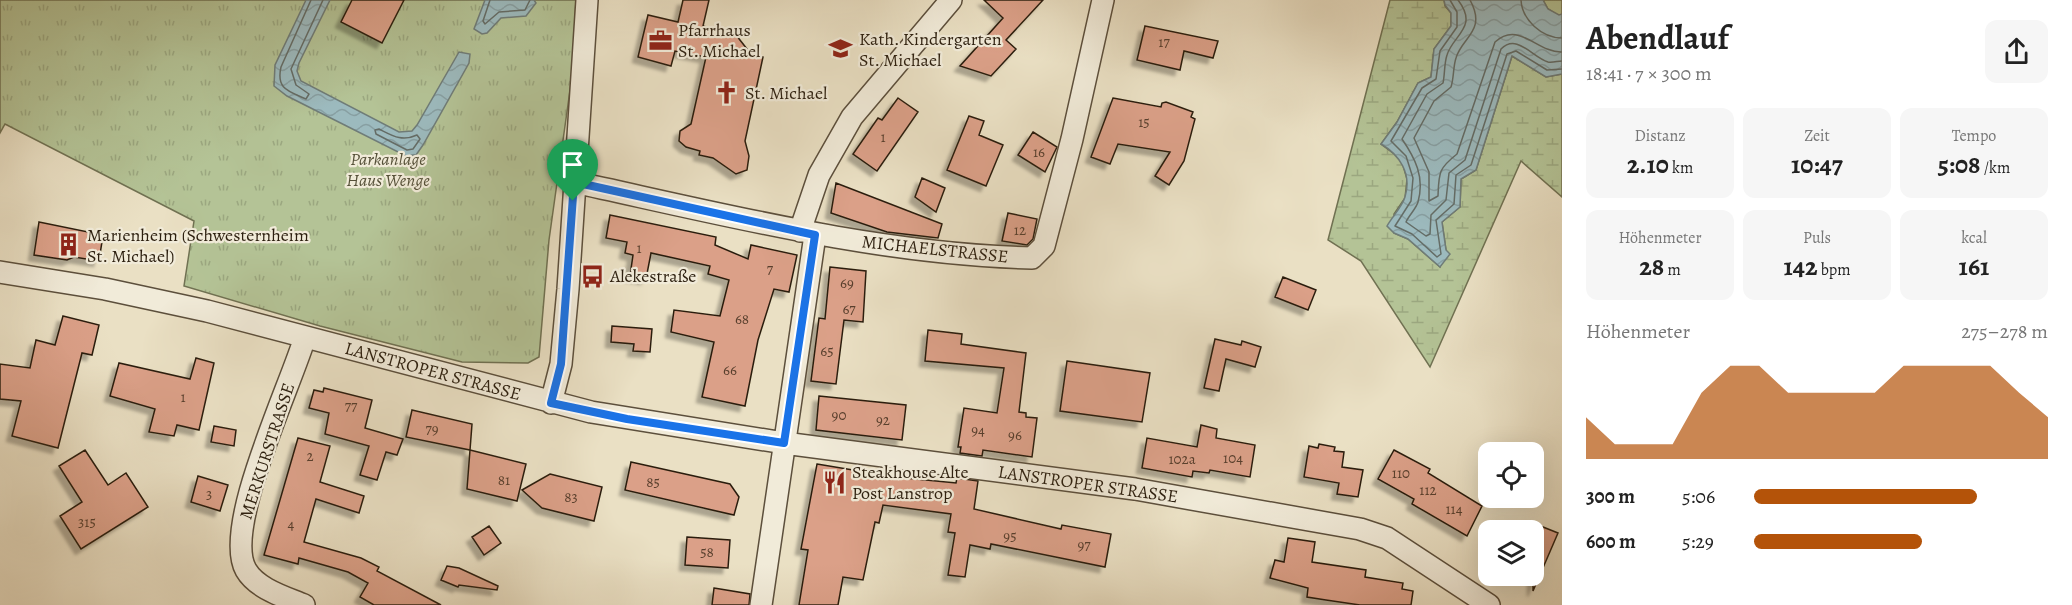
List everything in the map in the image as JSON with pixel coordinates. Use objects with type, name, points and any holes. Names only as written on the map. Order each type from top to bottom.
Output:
[{"type":"street","points":[[551,403],[561,364],[587,0]]},
{"type":"street","points":[[761,605],[784,443],[808,233],[819,175],[852,117],[951,0]]},
{"type":"street","name":"MICHAELSTRASSE","points":[[574,182],[808,233],[919,250],[1032,258],[1044,246],[1072,139],[1103,0]]},
{"type":"street","name":"LANSTROPER STRASSE","points":[[0,272],[117,292],[305,336],[551,403],[627,419],[784,443],[1135,489],[1360,530],[1387,538],[1484,604]]},
{"type":"street","name":"MERKURSTRASSE","points":[[304,605],[257,582],[246,570],[240,538],[251,490],[305,336]]},
{"type":"green space","name":"Parkanlage Haus Wenge","points":[[0,0],[576,0],[572,76],[549,240],[539,357],[528,363],[462,362],[320,326],[184,286],[194,221],[5,124],[0,133]]},
{"type":"green space","points":[[1390,0],[1444,0],[1445,6],[1451,13],[1451,26],[1434,49],[1431,77],[1418,83],[1397,122],[1381,144],[1401,159],[1407,179],[1405,198],[1394,214],[1394,233],[1408,239],[1440,267],[1446,250],[1442,222],[1460,207],[1461,179],[1476,170],[1512,56],[1546,77],[1562,74],[1562,197],[1521,161],[1430,367],[1361,261],[1328,240]]},
{"type":"green space","points":[[1543,0],[1562,0],[1562,14],[1559,16],[1548,9]]},
{"type":"water","points":[[306,0],[330,0],[299,63],[297,71],[301,81],[399,132],[412,131],[417,125],[459,52],[470,54],[469,63],[416,155],[406,156],[287,96],[274,86],[275,65]]},
{"type":"water","points":[[485,0],[534,0],[536,3],[526,16],[501,18],[487,33],[482,34],[474,29]]},
{"type":"water","points":[[1444,0],[1543,0],[1548,9],[1559,15],[1562,14],[1562,74],[1546,77],[1512,56],[1476,170],[1461,179],[1460,207],[1442,222],[1446,250],[1450,254],[1440,267],[1408,239],[1394,233],[1387,226],[1404,201],[1407,181],[1399,160],[1381,144],[1397,122],[1418,83],[1431,77],[1434,49],[1451,26],[1451,13]]},
{"type":"building","points":[[352,0],[404,0],[382,43],[341,22]]},
{"type":"building","name":"St. Michael","points":[[683,0],[709,0],[703,26],[736,35],[751,54],[763,57],[745,141],[749,156],[747,170],[736,174],[713,158],[699,155],[700,151],[686,147],[679,141],[680,131],[691,124],[706,57],[675,51],[671,66],[638,57],[648,15],[678,22]]},
{"type":"building","points":[[984,0],[1043,0],[1006,40],[1016,49],[991,76],[960,66],[1003,18]]},
{"type":"building","points":[[1145,26],[1218,41],[1213,58],[1184,51],[1180,70],[1137,60]]},
{"type":"building","points":[[898,98],[918,112],[877,171],[853,154],[878,118],[882,120]]},
{"type":"building","points":[[1113,98],[1161,107],[1162,103],[1166,102],[1193,112],[1191,117],[1195,119],[1184,161],[1169,185],[1155,176],[1170,152],[1118,144],[1110,164],[1091,157]]},
{"type":"building","points":[[969,116],[984,121],[979,135],[1003,145],[986,186],[947,170]]},
{"type":"building","points":[[1033,132],[1057,147],[1045,172],[1018,155]]},
{"type":"building","points":[[922,178],[945,188],[936,212],[915,197]]},
{"type":"building","points":[[836,183],[942,224],[938,238],[887,232],[831,213]]},
{"type":"building","points":[[1008,213],[1037,219],[1033,239],[1027,245],[1002,241]]},
{"type":"building","points":[[610,215],[716,237],[715,245],[748,259],[751,245],[797,255],[789,292],[774,289],[758,340],[745,406],[702,397],[714,342],[671,332],[674,310],[720,316],[729,280],[708,274],[710,266],[651,253],[646,279],[630,276],[633,255],[625,253],[627,242],[606,238]]},
{"type":"building","name":"Marienheim (Schwesternheim St. Michael)","points":[[39,222],[103,235],[99,261],[74,257],[67,260],[34,255]]},
{"type":"building","points":[[830,267],[866,271],[863,322],[844,320],[836,384],[811,381],[819,318],[825,319]]},
{"type":"building","points":[[1283,277],[1316,290],[1308,310],[1275,297]]},
{"type":"building","points":[[63,316],[99,325],[92,355],[82,353],[58,448],[12,436],[21,401],[0,399],[0,364],[30,368],[36,340],[55,345]]},
{"type":"building","points":[[612,326],[652,329],[650,352],[633,351],[634,344],[611,342]]},
{"type":"building","points":[[928,330],[962,334],[961,344],[1026,353],[1019,412],[1026,413],[1026,417],[1037,418],[1032,457],[983,450],[982,456],[960,453],[961,447],[958,447],[964,408],[997,413],[1004,368],[925,361]]},
{"type":"building","points":[[1215,339],[1241,345],[1242,341],[1261,347],[1255,367],[1226,359],[1219,391],[1204,388]]},
{"type":"building","points":[[196,358],[214,363],[199,430],[177,425],[174,436],[149,432],[155,409],[110,396],[119,363],[190,379]]},
{"type":"building","points":[[1067,361],[1150,373],[1142,422],[1060,411]]},
{"type":"building","points":[[324,388],[372,400],[365,428],[403,439],[397,455],[386,452],[377,480],[360,475],[369,446],[325,434],[329,413],[309,408],[314,390],[323,392]]},
{"type":"building","points":[[819,396],[906,405],[902,440],[816,430]]},
{"type":"building","points":[[412,410],[472,424],[470,450],[406,437]]},
{"type":"building","points":[[1201,425],[1217,429],[1216,438],[1255,445],[1250,477],[1210,470],[1209,473],[1193,471],[1192,477],[1142,468],[1147,438],[1197,447]]},
{"type":"building","points":[[214,426],[236,430],[234,446],[211,442]]},
{"type":"building","points":[[298,438],[330,446],[320,482],[364,496],[359,513],[316,499],[304,542],[361,558],[379,567],[377,571],[441,605],[374,605],[360,597],[368,583],[348,572],[299,558],[298,564],[264,555]]},
{"type":"building","points":[[1319,444],[1335,447],[1334,451],[1344,452],[1342,467],[1363,470],[1358,497],[1337,494],[1339,483],[1304,477],[1309,446],[1318,448]]},
{"type":"building","points":[[85,450],[108,485],[126,473],[148,507],[81,549],[60,516],[82,502],[59,466]]},
{"type":"building","points":[[470,450],[526,464],[517,501],[467,489]]},
{"type":"building","points":[[1394,450],[1430,469],[1428,473],[1478,504],[1478,508],[1481,508],[1467,536],[1412,504],[1414,499],[1378,479]]},
{"type":"building","points":[[631,462],[730,484],[739,497],[734,515],[625,490]]},
{"type":"building","points":[[817,464],[895,477],[956,483],[957,478],[978,481],[974,509],[1061,529],[1062,525],[1111,534],[1105,567],[991,544],[990,549],[970,545],[965,577],[948,575],[955,533],[948,532],[951,514],[883,505],[879,523],[875,522],[863,580],[843,577],[838,605],[799,605],[808,550],[801,549]]},
{"type":"building","points":[[550,474],[602,487],[594,521],[542,508],[522,490]]},
{"type":"building","points":[[198,476],[228,485],[220,511],[191,502]]},
{"type":"building","points":[[489,526],[501,543],[484,555],[472,537]]},
{"type":"building","points":[[1544,527],[1558,533],[1544,565]]},
{"type":"building","points":[[687,537],[730,540],[728,568],[685,565]]},
{"type":"building","points":[[1288,538],[1315,542],[1312,562],[1366,570],[1365,577],[1403,583],[1402,589],[1413,591],[1411,605],[1360,605],[1307,597],[1308,588],[1270,578],[1275,560],[1284,562]]},
{"type":"building","points":[[447,566],[459,568],[498,586],[497,590],[459,585],[458,587],[441,580]]},
{"type":"building","points":[[714,588],[750,594],[749,605],[712,605]]},
{"type":"place","name":"Pfarrhaus St. Michael","points":[[660,40]]},
{"type":"place","name":"Kath. Kindergarten St. Michael","points":[[841,49]]},
{"type":"place","name":"St. Michael","points":[[727,93]]},
{"type":"place","name":"Marienheim (Schwesternheim St. Michael)","points":[[69,245]]},
{"type":"place","name":"Alekestraße","points":[[592,276]]},
{"type":"place","name":"Steakhouse Alte Post Lanstrop","points":[[834,482]]},
{"type":"route","points":[[574,182],[815,235],[784,443],[627,419],[551,403],[561,364],[573,201],[574,182]]}]
